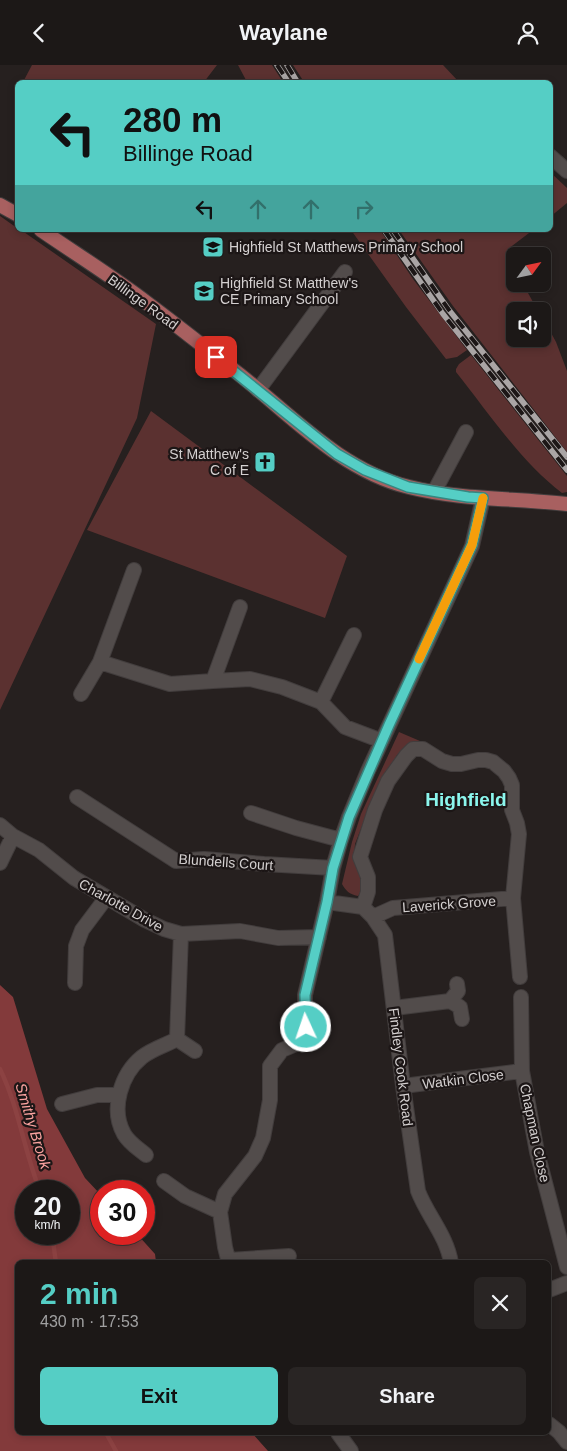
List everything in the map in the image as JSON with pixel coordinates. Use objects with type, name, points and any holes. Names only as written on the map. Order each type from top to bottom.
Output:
[{"type":"main road","points":[[0,205],[15,213]]},
{"type":"main road","name":"Billinge Road","points":[[44,232],[146,302],[337,454],[365,470],[408,487],[434,492],[483,498],[567,504]]},
{"type":"street","points":[[553,159],[567,171]]},
{"type":"street","points":[[258,390],[346,272]]},
{"type":"street","points":[[434,492],[466,432]]},
{"type":"street","points":[[230,1260],[225,1247],[220,1212],[225,1194],[255,1156],[263,1137],[270,1100],[270,1066],[282,1050],[308,1039],[305,995],[341,840],[382,741],[472,545],[483,498]]},
{"type":"street","points":[[81,694],[100,661],[134,570]]},
{"type":"street","points":[[213,681],[240,607]]},
{"type":"street","points":[[320,702],[354,635]]},
{"type":"street","points":[[100,661],[170,684],[250,679],[282,687],[320,702],[345,727],[382,741]]},
{"type":"street","name":"Laverick Grove","points":[[363,907],[368,891],[368,877],[360,857],[363,847],[375,810],[388,781],[413,749],[423,749],[442,761],[452,764],[461,765],[478,760],[486,760],[493,762],[504,771],[512,785],[512,810],[519,834],[513,898],[393,909],[374,917]]},
{"type":"street","name":"Blundells Court","points":[[77,797],[176,861],[204,859],[333,868]]},
{"type":"street","points":[[251,813],[341,840]]},
{"type":"street","name":"Charlotte Drive","points":[[0,825],[13,836],[39,851],[74,878],[106,898],[164,929],[181,934],[240,931],[278,938],[319,937]]},
{"type":"street","points":[[0,863],[13,836]]},
{"type":"street","points":[[76,983],[76,946],[82,930],[106,898]]},
{"type":"street","points":[[513,898],[520,977]]},
{"type":"street","points":[[327,902],[363,907]]},
{"type":"street","name":"Findley Cook Road","points":[[363,907],[374,917],[386,935],[403,1086],[418,1191],[423,1204],[439,1230],[451,1260]]},
{"type":"street","points":[[177,1039],[181,934]]},
{"type":"street","points":[[450,1001],[458,991],[457,985]]},
{"type":"street","name":"Chapman Close","points":[[521,997],[522,1071],[538,1152],[567,1267]]},
{"type":"street","points":[[394,1009],[450,1001],[460,1007],[462,1019]]},
{"type":"street","points":[[177,1039],[195,1051]]},
{"type":"street","points":[[146,1155],[124,1135],[118,1117],[118,1095],[134,1064],[144,1056],[177,1039]]},
{"type":"street","name":"Watkin Close","points":[[403,1086],[522,1071]]},
{"type":"street","points":[[62,1104],[97,1095],[118,1095]]},
{"type":"street","points":[[164,1181],[185,1197],[220,1212]]},
{"type":"street","points":[[242,1260],[289,1256]]},
{"type":"street","points":[[551,1289],[567,1283]]},
{"type":"street","points":[[551,1426],[567,1442]]},
{"type":"street","points":[[339,1435],[351,1451]]},
{"type":"shaded area","points":[[32,65],[217,65],[206,80],[24,80]]},
{"type":"shaded area","points":[[238,65],[272,65],[282,80],[246,80]]},
{"type":"shaded area","points":[[293,65],[443,65],[457,80],[303,80]]},
{"type":"shaded area","points":[[553,175],[567,188],[567,203],[553,215]]},
{"type":"shaded area","points":[[0,216],[15,227],[15,232],[24,232],[156,324],[137,418],[0,710]]},
{"type":"shaded area","points":[[352,232],[381,232],[413,279],[467,350],[457,357],[446,359]]},
{"type":"shaded area","points":[[400,232],[530,232],[511,247],[506,247],[506,293],[528,293],[533,302],[506,302],[506,347],[551,347],[551,333],[567,371],[567,452],[453,306]]},
{"type":"shaded area","points":[[471,355],[567,476],[567,492],[562,493],[547,481],[519,452],[456,372],[459,364]]},
{"type":"shaded area","points":[[151,411],[347,556],[325,618],[87,530]]},
{"type":"shaded area","points":[[399,732],[420,741],[406,746],[397,755],[366,816],[355,844],[354,859],[361,877],[361,892],[358,896],[348,892],[342,884],[352,842],[361,814]]},
{"type":"shaded area","points":[[0,985],[13,997],[47,1109],[85,1178],[90,1183],[90,1245],[147,1245],[155,1254],[156,1260],[15,1260],[15,1435],[254,1435],[268,1451],[0,1451]]},
{"type":"waterway","name":"Smithy Brook","points":[[0,1069],[12,1099],[36,1180]]},
{"type":"waterway","name":"Smithy Brook","points":[[54,1245],[56,1260]]},
{"type":"waterway","name":"Smithy Brook","points":[[107,1435],[116,1451]]},
{"type":"railway","points":[[277,65],[287,80]]},
{"type":"railway","points":[[287,65],[296,80]]},
{"type":"railway","points":[[385,232],[443,314],[567,470]]},
{"type":"railway","points":[[394,232],[449,310],[567,457]]},
{"type":"slow traffic","points":[[419,659],[472,545],[483,498]]},
{"type":"place","name":"Highfield St Matthews Primary School","points":[[213,247]]},
{"type":"place","name":"Highfield St Matthew's CE Primary School","points":[[204,291]]},
{"type":"place","name":"St Matthew's C of E","points":[[265,462]]},
{"type":"district","name":"Highfield","points":[[466,799]]},
{"type":"route","points":[[216,357],[337,454],[365,470],[408,487],[483,498],[472,545],[368,771],[349,817],[333,868],[305,995],[306,1027]]}]
